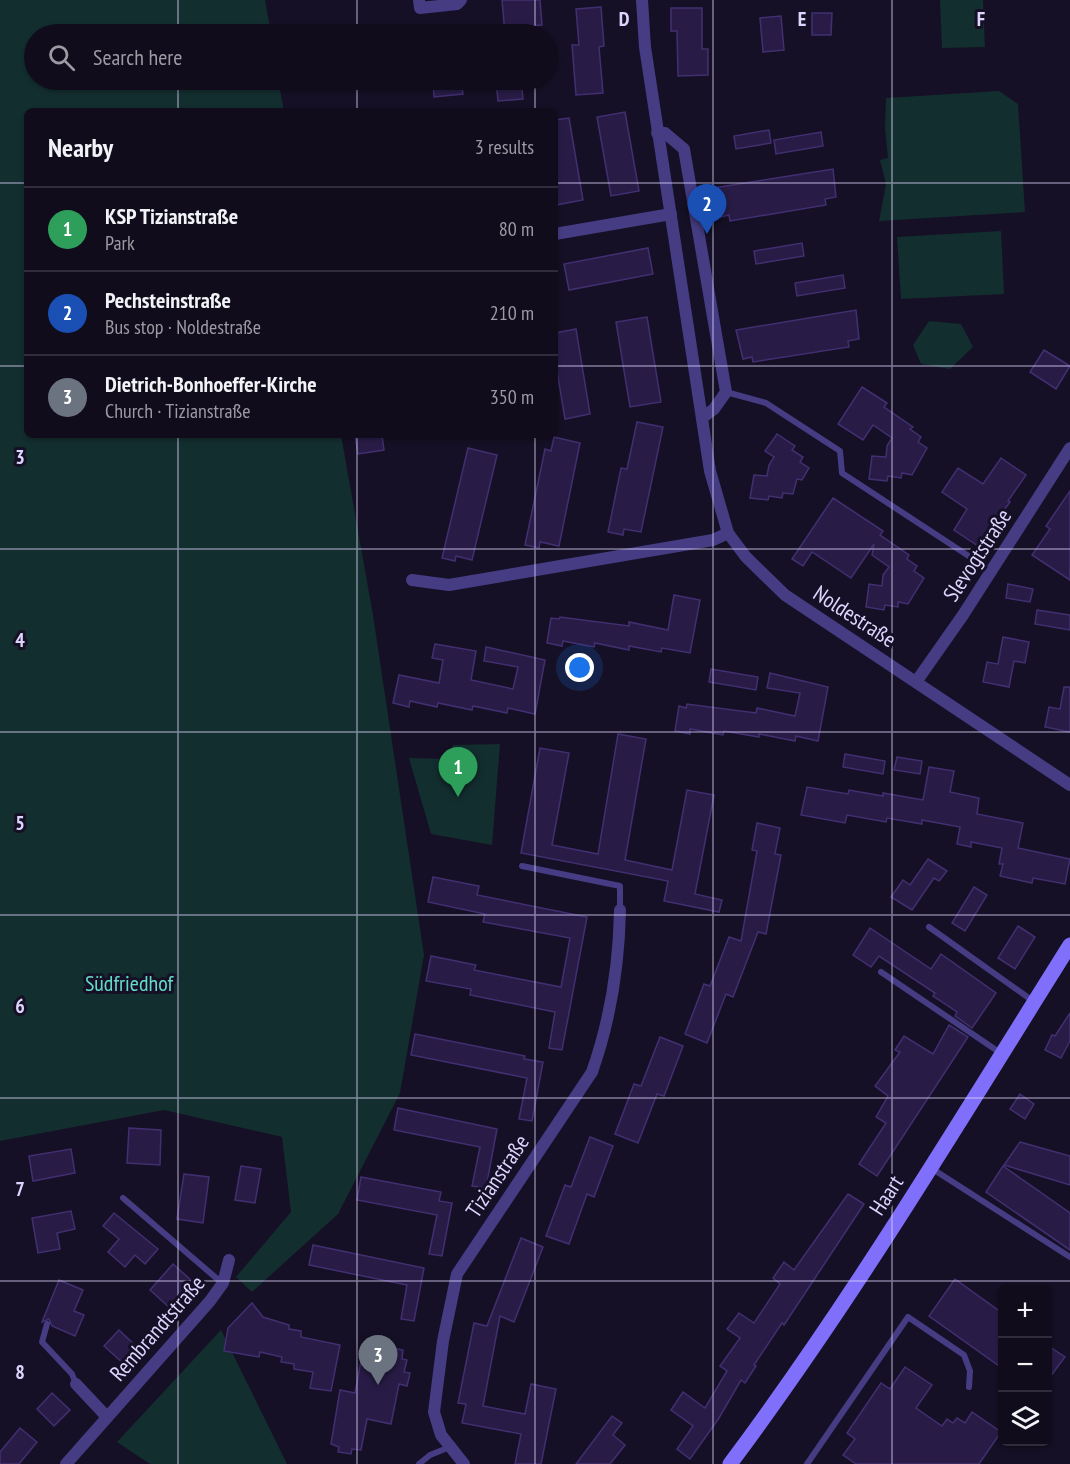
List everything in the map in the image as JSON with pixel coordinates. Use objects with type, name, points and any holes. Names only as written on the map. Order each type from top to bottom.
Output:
[{"type":"main road","name":"Haart","points":[[730,1464],[790,1383],[931,1167],[1070,945]]},
{"type":"street","points":[[419,0],[420,8],[457,4],[461,0]]},
{"type":"street","name":"Noldestraße","points":[[642,0],[645,47],[657,133],[710,471],[728,533],[746,557],[785,595],[1070,785]]},
{"type":"street","points":[[657,133],[665,133],[684,149],[726,392],[714,409],[702,418]]},
{"type":"street","points":[[558,233],[671,214]]},
{"type":"street","name":"Slevogtstraße","points":[[916,682],[963,615],[1070,448]]},
{"type":"street","points":[[411,580],[449,585],[713,540],[728,533]]},
{"type":"street","name":"Tizianstraße","points":[[464,1464],[441,1435],[434,1412],[443,1341],[457,1274],[592,1072],[605,1035],[616,978],[620,910]]},
{"type":"street","name":"Rembrandtstraße","points":[[66,1464],[223,1283],[229,1260]]},
{"type":"street","name":"Rembrandtstraße","points":[[76,1384],[107,1417]]},
{"type":"lane","points":[[726,392],[766,403],[840,452],[842,473],[990,570]]},
{"type":"lane","points":[[522,866],[620,886],[620,910]]},
{"type":"lane","points":[[929,927],[1034,1002]]},
{"type":"lane","points":[[881,972],[1002,1054]]},
{"type":"lane","points":[[931,1167],[1070,1257]]},
{"type":"lane","points":[[123,1198],[223,1283]]},
{"type":"lane","points":[[807,1464],[908,1317],[964,1355],[970,1371],[969,1388]]},
{"type":"lane","points":[[47,1324],[42,1342],[72,1374],[76,1384]]},
{"type":"lane","points":[[419,1464],[430,1455],[451,1447]]},
{"type":"green space","name":"Südfriedhof","points":[[0,0],[265,0],[269,24],[24,24],[24,90],[280,90],[283,108],[24,108],[24,438],[342,438],[373,615],[424,955],[400,1093],[338,1214],[252,1292],[236,1277],[291,1212],[282,1137],[164,1110],[0,1141]]},
{"type":"green space","points":[[940,0],[983,0],[985,47],[942,48]]},
{"type":"green space","points":[[999,91],[1018,104],[1025,212],[879,221],[886,184],[880,160],[888,158],[885,129],[886,98]]},
{"type":"green space","points":[[1001,231],[1004,294],[901,299],[897,237]]},
{"type":"green space","points":[[929,321],[961,324],[973,347],[950,369],[921,364],[913,345]]},
{"type":"green space","points":[[500,744],[492,845],[431,834],[409,758],[449,759],[453,745]]},
{"type":"green space","points":[[221,1330],[287,1464],[150,1464],[117,1442]]},
{"type":"building","points":[[502,0],[540,0],[542,24],[504,24]]},
{"type":"building","points":[[601,7],[604,46],[599,47],[603,93],[576,95],[572,45],[579,45],[576,9]]},
{"type":"building","points":[[671,8],[702,8],[702,49],[708,49],[708,75],[678,76],[677,31],[671,31]]},
{"type":"building","points":[[812,13],[832,13],[831,35],[812,35]]},
{"type":"building","points":[[781,16],[784,50],[763,52],[760,18]]},
{"type":"building","points":[[434,90],[462,90],[463,94],[434,97]]},
{"type":"building","points":[[497,90],[522,90],[523,99],[498,101]]},
{"type":"building","points":[[625,112],[639,191],[611,196],[597,117]]},
{"type":"building","points":[[569,118],[583,200],[558,205],[558,120]]},
{"type":"building","points":[[769,130],[771,143],[736,149],[734,136]]},
{"type":"building","points":[[821,132],[823,146],[776,154],[774,140]]},
{"type":"building","points":[[833,169],[836,197],[825,199],[826,205],[730,221],[729,215],[720,217],[713,188]]},
{"type":"building","points":[[802,243],[804,256],[756,264],[754,251]]},
{"type":"building","points":[[648,248],[653,274],[569,290],[564,264]]},
{"type":"building","points":[[843,275],[845,288],[797,296],[795,283]]},
{"type":"building","points":[[856,310],[859,339],[848,341],[849,347],[753,362],[752,357],[743,359],[736,330]]},
{"type":"building","points":[[647,317],[661,402],[630,407],[616,322]]},
{"type":"building","points":[[576,329],[590,414],[565,419],[558,377],[558,332]]},
{"type":"building","points":[[1044,350],[1070,366],[1056,389],[1030,372]]},
{"type":"building","points":[[862,387],[887,403],[884,407],[913,427],[910,429],[921,437],[918,442],[927,448],[912,475],[902,473],[901,478],[888,476],[887,481],[869,479],[872,456],[886,457],[887,446],[892,438],[873,425],[863,440],[838,424]]},
{"type":"building","points":[[637,422],[663,427],[641,532],[624,529],[623,535],[608,532],[621,468],[627,469]]},
{"type":"building","points":[[777,434],[795,446],[792,450],[803,457],[800,462],[809,468],[802,480],[797,479],[793,494],[783,493],[782,498],[769,496],[768,500],[750,498],[754,475],[767,476],[769,465],[774,457],[765,451]]},
{"type":"building","points":[[355,438],[382,438],[384,450],[358,454]]},
{"type":"building","points":[[554,438],[580,443],[559,546],[540,542],[539,548],[525,545],[545,449],[551,451]]},
{"type":"building","points":[[468,448],[497,455],[472,560],[456,556],[455,561],[442,558]]},
{"type":"building","points":[[1001,458],[1026,475],[1008,501],[1010,502],[978,546],[954,530],[967,509],[942,492],[958,468],[983,484]]},
{"type":"building","points":[[1070,491],[1070,580],[1032,555],[1050,529],[1046,526]]},
{"type":"building","points":[[833,498],[883,531],[880,535],[909,555],[907,559],[917,566],[914,571],[924,578],[908,604],[898,602],[898,607],[885,605],[884,610],[866,607],[869,584],[882,586],[883,575],[889,567],[872,555],[874,544],[851,578],[812,552],[803,566],[792,559]]},
{"type":"building","points":[[1008,584],[1033,589],[1030,602],[1006,598]]},
{"type":"building","points":[[674,595],[700,600],[690,653],[662,648],[661,652],[629,646],[629,650],[595,643],[594,647],[563,641],[562,646],[547,643],[551,618],[559,619],[560,617],[629,626],[629,622],[668,630]]},
{"type":"building","points":[[1037,610],[1070,615],[1070,630],[1035,624]]},
{"type":"building","points":[[1003,637],[1029,642],[1025,663],[1014,661],[1009,687],[983,682],[987,662],[998,664]]},
{"type":"building","points":[[435,644],[476,651],[471,680],[513,689],[518,667],[484,661],[486,647],[545,660],[535,714],[508,708],[507,713],[473,706],[472,710],[438,703],[437,707],[410,701],[409,707],[393,703],[399,675],[439,683],[443,660],[432,658]]},
{"type":"building","points":[[711,669],[758,677],[756,690],[709,682]]},
{"type":"building","points":[[770,673],[828,687],[818,741],[796,736],[795,741],[759,734],[759,737],[724,731],[723,735],[690,729],[690,734],[675,731],[679,706],[686,708],[687,704],[756,713],[757,708],[795,716],[800,693],[767,688]]},
{"type":"building","points":[[1064,687],[1070,687],[1070,732],[1045,727],[1049,707],[1060,709]]},
{"type":"building","points":[[618,734],[646,739],[625,860],[672,870],[687,790],[714,795],[695,894],[722,900],[719,912],[664,901],[668,881],[521,853],[540,748],[569,753],[552,845],[598,854]]},
{"type":"building","points":[[845,754],[885,761],[883,774],[843,767]]},
{"type":"building","points":[[897,757],[922,761],[920,774],[894,770]]},
{"type":"building","points":[[929,767],[954,771],[950,792],[979,798],[977,814],[1023,823],[1018,848],[1070,859],[1065,884],[1033,878],[1032,883],[1000,876],[1003,864],[999,864],[1002,848],[971,842],[971,847],[957,844],[960,827],[922,820],[922,824],[887,818],[886,822],[847,815],[845,823],[801,815],[807,787],[848,794],[849,790],[883,796],[883,793],[923,800]]},
{"type":"building","points":[[757,823],[780,828],[775,854],[781,855],[766,934],[758,932],[733,997],[726,994],[707,1043],[685,1034],[704,984],[710,986],[729,937],[741,941],[757,851],[752,850]]},
{"type":"building","points":[[928,859],[947,871],[939,881],[934,878],[912,910],[891,897],[903,880],[910,885]]},
{"type":"building","points":[[433,877],[479,886],[477,895],[587,917],[562,1050],[549,1048],[555,1012],[470,995],[471,989],[426,981],[431,956],[476,965],[474,970],[561,987],[570,938],[483,922],[485,914],[428,902]]},
{"type":"building","points":[[974,887],[987,895],[965,931],[952,923]]},
{"type":"building","points":[[1018,926],[1035,937],[1015,969],[998,958]]},
{"type":"building","points":[[870,928],[931,969],[941,954],[996,993],[972,1028],[955,1016],[957,1012],[933,996],[935,993],[879,956],[871,967],[853,955]]},
{"type":"building","points":[[1070,1013],[1070,1041],[1061,1058],[1045,1050],[1052,1035],[1055,1036]]},
{"type":"building","points":[[949,1025],[968,1037],[877,1176],[859,1164],[886,1123],[876,1117],[888,1096],[875,1086],[900,1052],[895,1050],[904,1036],[933,1054]]},
{"type":"building","points":[[415,1034],[525,1056],[524,1059],[543,1062],[532,1121],[519,1119],[527,1078],[411,1055]]},
{"type":"building","points":[[660,1037],[683,1046],[664,1096],[657,1094],[638,1143],[615,1134],[634,1084],[641,1086]]},
{"type":"building","points":[[1020,1094],[1034,1104],[1025,1119],[1010,1109]]},
{"type":"building","points":[[398,1108],[497,1129],[486,1188],[472,1186],[480,1147],[394,1130]]},
{"type":"building","points":[[129,1128],[161,1130],[160,1165],[127,1163]]},
{"type":"building","points":[[590,1137],[613,1146],[594,1197],[587,1194],[569,1244],[546,1236],[565,1185],[571,1187]]},
{"type":"building","points":[[1020,1142],[1070,1156],[1070,1185],[1004,1165]]},
{"type":"building","points":[[71,1149],[75,1173],[33,1181],[29,1156]]},
{"type":"building","points":[[241,1166],[261,1169],[255,1203],[235,1200]]},
{"type":"building","points":[[1003,1166],[1070,1213],[1070,1250],[986,1192]]},
{"type":"building","points":[[184,1174],[209,1177],[203,1223],[177,1219]]},
{"type":"building","points":[[361,1177],[441,1192],[439,1201],[452,1203],[442,1256],[429,1254],[437,1215],[357,1200]]},
{"type":"building","points":[[848,1194],[864,1204],[784,1325],[782,1323],[754,1365],[756,1366],[745,1383],[741,1380],[719,1418],[690,1459],[677,1449],[693,1426],[671,1410],[683,1392],[705,1408],[727,1371],[720,1366],[740,1338],[727,1329],[739,1313],[754,1323],[780,1284],[773,1278],[784,1262],[794,1270]]},
{"type":"building","points":[[71,1211],[75,1229],[57,1233],[60,1249],[38,1253],[32,1218]]},
{"type":"building","points":[[114,1213],[158,1249],[145,1264],[135,1255],[125,1267],[108,1252],[119,1239],[103,1226]]},
{"type":"building","points":[[521,1238],[543,1247],[514,1322],[500,1316],[483,1406],[525,1414],[531,1384],[556,1389],[541,1464],[515,1464],[521,1434],[462,1423],[466,1404],[458,1403],[474,1323],[487,1326]]},
{"type":"building","points":[[313,1245],[424,1268],[414,1321],[401,1319],[407,1285],[309,1265]]},
{"type":"building","points":[[173,1264],[193,1282],[170,1308],[150,1290]]},
{"type":"building","points":[[955,1279],[998,1310],[998,1365],[929,1316]]},
{"type":"building","points":[[59,1280],[83,1290],[74,1311],[84,1315],[75,1336],[52,1326],[49,1319],[42,1322]]},
{"type":"building","points":[[252,1303],[263,1317],[289,1325],[289,1329],[301,1331],[301,1337],[340,1345],[331,1391],[310,1388],[313,1372],[294,1369],[294,1364],[281,1362],[282,1357],[260,1352],[259,1357],[224,1351],[228,1328]]},
{"type":"building","points":[[119,1330],[139,1349],[125,1365],[104,1346]]},
{"type":"building","points":[[383,1346],[403,1350],[402,1359],[407,1360],[404,1372],[410,1373],[407,1386],[399,1384],[391,1424],[367,1419],[361,1450],[352,1449],[351,1454],[338,1452],[339,1447],[331,1444],[340,1390],[355,1393],[363,1350],[381,1354]]},
{"type":"building","points":[[1052,1348],[1065,1357],[1052,1374]]},
{"type":"building","points":[[905,1367],[932,1385],[916,1408],[942,1426],[947,1419],[953,1423],[957,1418],[965,1423],[972,1412],[998,1430],[998,1436],[979,1464],[856,1464],[843,1455],[855,1439],[847,1433],[881,1383],[890,1389]]},
{"type":"building","points":[[52,1393],[70,1410],[54,1426],[37,1409]]},
{"type":"building","points":[[612,1416],[622,1423],[613,1435],[625,1445],[610,1464],[576,1464]]},
{"type":"building","points":[[20,1428],[37,1442],[19,1464],[0,1464],[0,1452]]},
{"type":"place","name":"Pechsteinstraße","points":[[707,234]]},
{"type":"place","name":"KSP Tizianstraße","points":[[458,797]]},
{"type":"place","name":"Dietrich-Bonhoeffer-Kirche","points":[[378,1385]]}]
